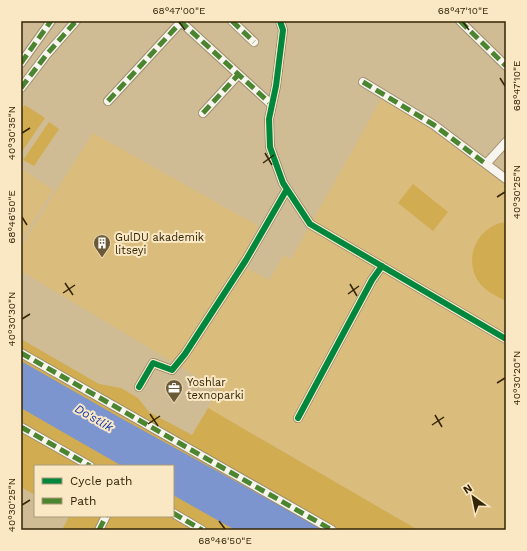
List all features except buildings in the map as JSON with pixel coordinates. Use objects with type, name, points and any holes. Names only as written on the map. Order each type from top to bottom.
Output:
[{"type":"street","points":[[21,63],[51,21]]},
{"type":"street","points":[[21,88],[47,54],[76,21]]},
{"type":"street","points":[[232,21],[254,42]]},
{"type":"street","points":[[280,21],[283,30],[276,86],[269,119],[270,147],[275,164],[287,189],[310,224],[506,339]]},
{"type":"street","points":[[460,21],[506,66]]},
{"type":"street","points":[[108,101],[180,22],[272,105]]},
{"type":"street","points":[[203,113],[238,74]]},
{"type":"street","points":[[363,82],[434,125],[506,179]]},
{"type":"street","points":[[486,164],[506,142]]},
{"type":"street","points":[[139,387],[153,363],[172,370],[185,354],[246,260],[287,189]]},
{"type":"street","points":[[298,418],[372,280],[382,266]]},
{"type":"street","points":[[21,353],[332,530]]},
{"type":"street","points":[[21,427],[88,465]]},
{"type":"street","points":[[174,514],[202,530]]},
{"type":"street","points":[[99,530],[106,517]]},
{"type":"shaded area","points":[[383,96],[506,180],[506,530],[418,530],[208,408],[218,389],[21,271],[21,246],[93,133],[258,226],[239,264],[269,280],[284,256],[291,259]]},
{"type":"shaded area","points":[[25,105],[45,118],[21,153],[21,111]]},
{"type":"shaded area","points":[[49,122],[59,129],[34,166],[23,160]]},
{"type":"shaded area","points":[[21,168],[53,190],[21,241]]},
{"type":"shaded area","points":[[413,184],[448,212],[433,231],[398,203]]},
{"type":"shaded area","points":[[506,222],[506,301],[491,293],[481,285],[474,272],[472,262],[476,244],[481,236],[496,224]]},
{"type":"shaded area","points":[[21,339],[99,384],[121,388],[138,398],[149,412],[192,435],[208,408],[418,530],[62,530],[68,517],[174,517],[174,465],[34,465],[34,494],[21,487]]},
{"type":"water","name":"Do'stlik","points":[[21,361],[126,421],[324,530],[235,530],[174,496],[174,465],[120,465],[21,408]]},
{"type":"marked path","points":[[21,63],[51,21]]},
{"type":"marked path","points":[[21,88],[47,54],[76,21]]},
{"type":"marked path","points":[[180,21],[272,105]]},
{"type":"marked path","points":[[232,21],[254,42]]},
{"type":"marked path","points":[[460,21],[506,66]]},
{"type":"marked path","points":[[108,101],[181,22]]},
{"type":"marked path","points":[[203,113],[238,75]]},
{"type":"marked path","points":[[363,82],[434,125],[486,164]]},
{"type":"marked path","points":[[21,353],[332,530]]},
{"type":"marked path","points":[[21,427],[88,465]]},
{"type":"marked path","points":[[174,514],[202,530]]},
{"type":"marked path","points":[[99,530],[106,517]]},
{"type":"cycle path","points":[[280,21],[283,30],[276,86],[269,119],[270,147],[283,183],[310,224],[506,339]]},
{"type":"cycle path","points":[[139,387],[153,363],[172,370],[185,354],[246,260],[287,189]]},
{"type":"cycle path","points":[[298,418],[372,280],[382,266]]},
{"type":"place","name":"GulDU akademik litseyi","points":[[102,258]]},
{"type":"place","name":"Yoshlar texnoparki","points":[[174,403]]}]
